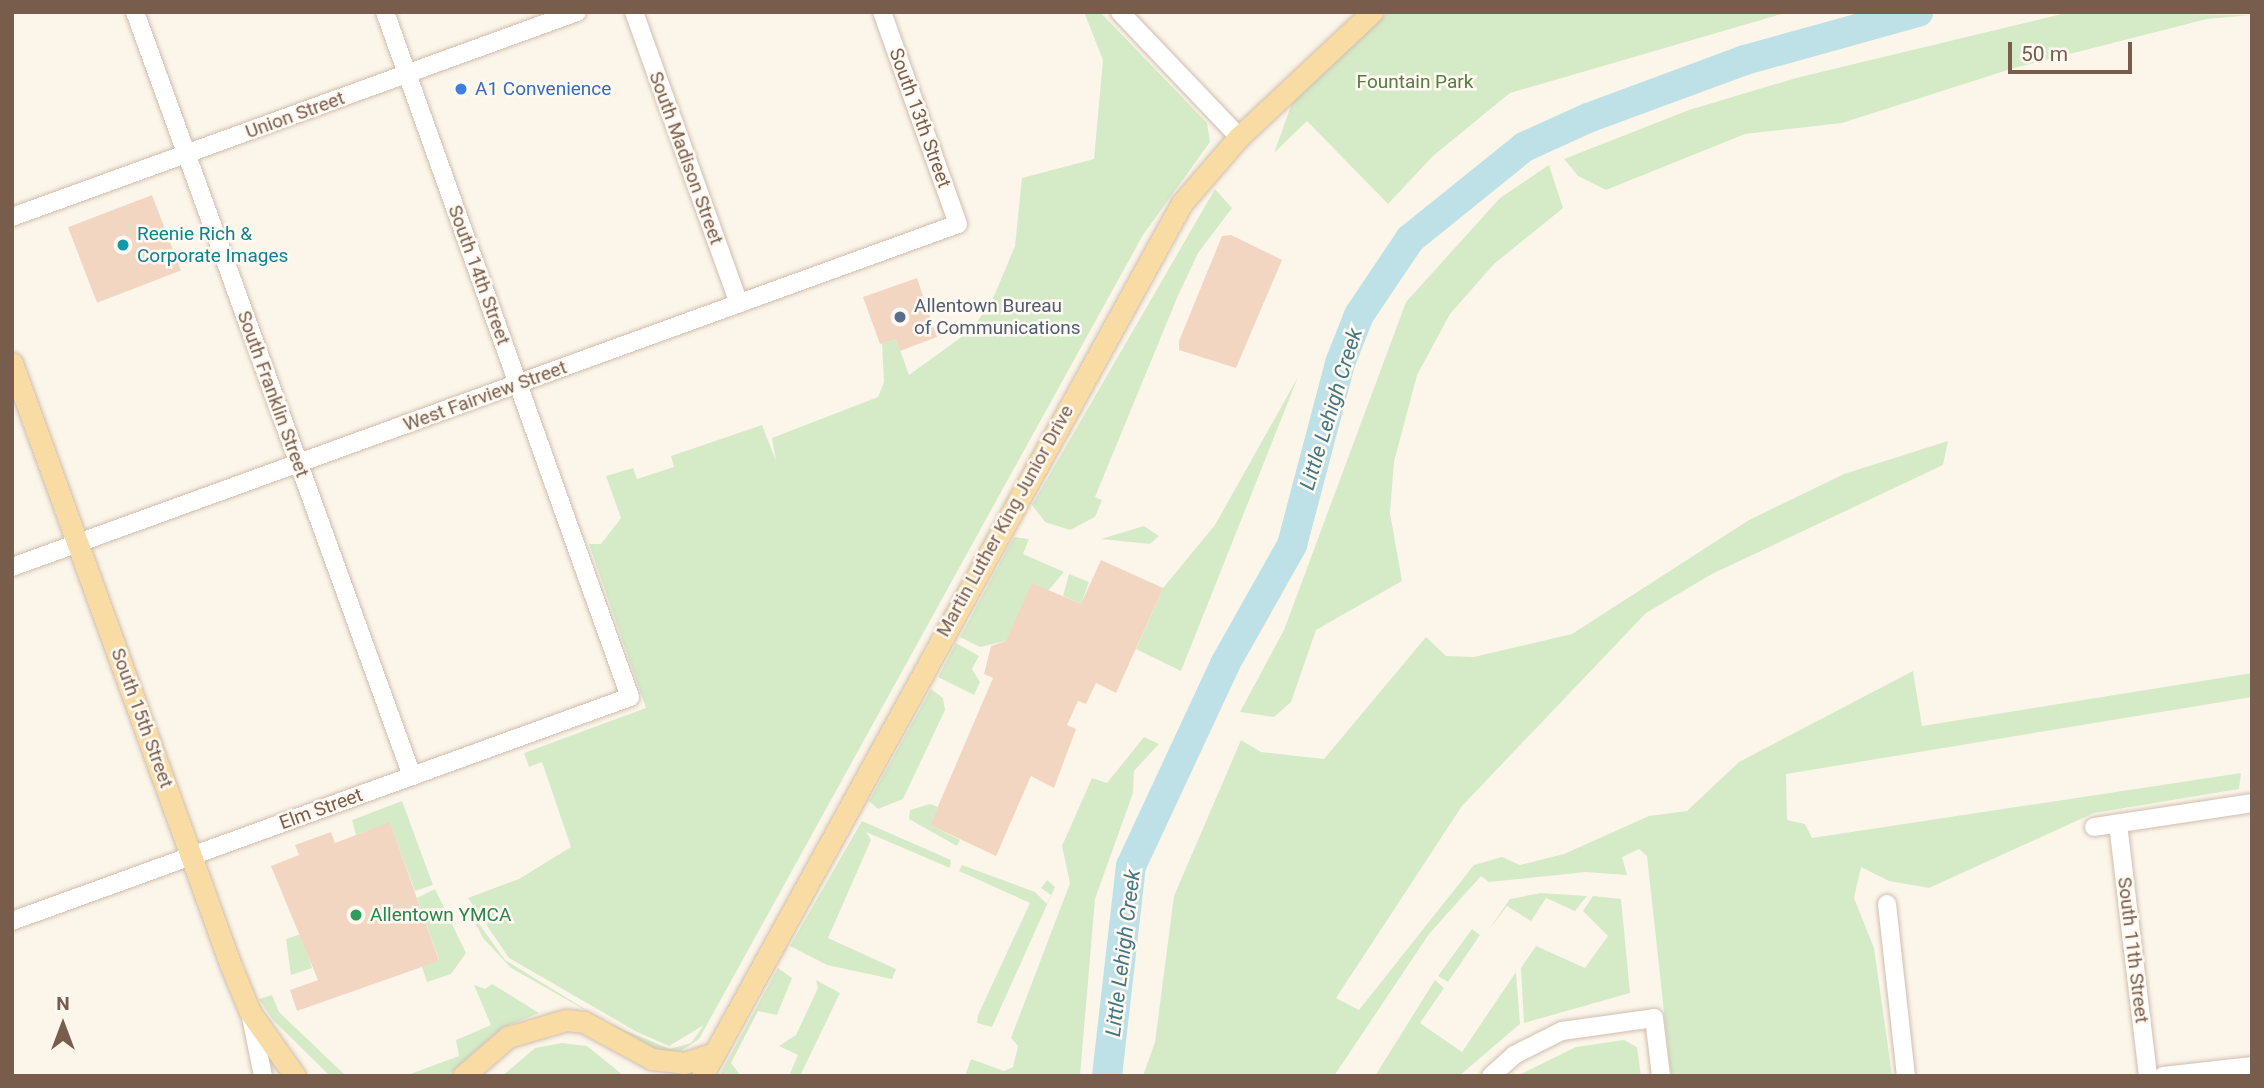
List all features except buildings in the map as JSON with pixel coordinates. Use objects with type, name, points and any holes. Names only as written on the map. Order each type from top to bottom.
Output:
[{"type":"main road","name":"Martin Luther King Junior Drive","points":[[702,1076],[1163,234],[1239,137],[1372,12]]},
{"type":"main road","name":"South 15th Street","points":[[12,363],[250,1012]]},
{"type":"main road","points":[[250,1012],[296,1076]]},
{"type":"main road","points":[[463,1076],[527,1028],[592,1027],[631,1048],[668,1063],[715,1053]]},
{"type":"main road","points":[[488,1076],[511,1048],[545,1032],[592,1027]]},
{"type":"main road","points":[[631,1048],[648,1076]]},
{"type":"main road","points":[[279,1055],[309,1076]]},
{"type":"street","name":"South Franklin Street","points":[[135,12],[412,776]]},
{"type":"street","name":"South 14th Street","points":[[385,12],[629,697]]},
{"type":"street","name":"Union Street","points":[[12,217],[577,12]]},
{"type":"street","name":"South Madison Street","points":[[634,12],[739,304]]},
{"type":"street","name":"South 13th Street","points":[[882,12],[958,224]]},
{"type":"street","points":[[1120,12],[1239,137]]},
{"type":"street","name":"West Fairview Street","points":[[12,567],[958,224]]},
{"type":"street","name":"Elm Street","points":[[12,921],[629,697]]},
{"type":"street","points":[[2094,827],[2252,803]]},
{"type":"street","name":"South 11th Street","points":[[2118,824],[2148,1076]]},
{"type":"street","points":[[1887,904],[1906,1076]]},
{"type":"street","name":"South 15th Street","points":[[250,1012],[262,1076]]},
{"type":"street","points":[[1491,1076],[1514,1055],[1562,1031],[1654,1018],[1661,1076]]},
{"type":"street","points":[[2163,1076],[2252,1066]]},
{"type":"green space","points":[[1084,12],[1100,12],[1207,123],[1210,142],[1143,235],[699,1039],[681,1051],[659,1051],[607,1023],[670,1049],[691,1043],[704,1025],[669,1046],[637,1032],[509,958],[468,898],[519,879],[571,847],[542,762],[529,767],[524,753],[646,708],[589,544],[601,544],[621,518],[606,476],[633,468],[637,479],[674,467],[671,456],[762,425],[776,461],[772,438],[878,397],[884,382],[882,343],[896,339],[909,375],[971,330],[992,301],[1015,246],[1022,178],[1094,159],[1103,60]]},
{"type":"green space","name":"Fountain Park","points":[[1388,12],[1789,12],[1510,93],[1433,156],[1388,204],[1307,121],[1274,153],[1292,103]]},
{"type":"green space","points":[[2070,12],[2252,15],[2207,19],[2014,68],[1842,123],[1745,134],[1606,190],[1578,176],[1564,159],[1689,110],[1796,78]]},
{"type":"green space","points":[[1549,165],[1563,208],[1494,264],[1450,314],[1417,375],[1394,462],[1390,513],[1402,581],[1316,630],[1291,702],[1274,717],[1240,712],[1284,630],[1406,302],[1500,198]]},
{"type":"green space","points":[[1215,189],[1232,208],[1198,253],[1177,298],[1095,497],[1102,500],[1095,517],[1070,530],[1045,522],[1032,505]]},
{"type":"green space","points":[[1298,377],[1181,671],[1136,649],[1163,588],[1215,525]]},
{"type":"green space","points":[[1948,441],[1943,465],[1712,574],[1646,613],[1462,806],[1336,998],[1359,1010],[1474,865],[1502,857],[1520,865],[1564,854],[1649,816],[1687,811],[1739,762],[1913,671],[1922,726],[2252,673],[2252,697],[1786,774],[1787,820],[1805,824],[1812,838],[2241,773],[2239,789],[2094,813],[1929,888],[1889,881],[1861,867],[1854,898],[1874,948],[1892,1076],[1671,1076],[1647,856],[1639,849],[1622,857],[1627,875],[1586,872],[1489,882],[1481,876],[1429,934],[1334,1076],[1143,1076],[1155,1042],[1174,896],[1241,740],[1261,752],[1324,759],[1426,637],[1446,656],[1474,657],[1572,634],[1749,520],[1844,474]]},
{"type":"green space","points":[[1144,526],[1159,536],[1150,544],[1101,539]]},
{"type":"green space","points":[[1014,537],[1029,539],[1023,554],[1064,572],[1006,641],[980,647],[960,637]]},
{"type":"green space","points":[[1069,574],[1089,582],[1081,604],[1063,596]]},
{"type":"green space","points":[[956,643],[979,656],[972,669],[980,682],[974,695],[938,677]]},
{"type":"green space","points":[[931,689],[943,698],[945,710],[903,799],[878,809],[869,801]]},
{"type":"green space","points":[[1144,737],[1159,744],[1134,771],[1133,793],[1095,899],[1080,1076],[965,1076],[971,1059],[1004,1071],[1013,1067],[1018,1046],[1011,1038],[1070,883],[1062,846],[1092,778],[1107,783]]},
{"type":"green space","points":[[402,801],[433,885],[415,891],[390,823],[356,835],[352,820]]},
{"type":"green space","points":[[930,804],[938,807],[930,825],[960,840],[957,846],[909,819],[910,810]]},
{"type":"green space","points":[[862,821],[951,860],[950,868],[866,832],[871,840],[828,938],[896,969],[892,979],[827,965],[790,946]]},
{"type":"green space","points":[[962,865],[1035,892],[1047,904],[1051,895],[1041,888],[1047,880],[1055,887],[992,1027],[977,1023],[978,1015],[1030,903],[959,871]]},
{"type":"green space","points":[[435,889],[466,953],[451,974],[427,982],[422,967],[439,960],[417,898]]},
{"type":"green space","points":[[1541,893],[1587,896],[1575,911],[1546,898],[1531,921],[1507,906],[1487,932],[1510,899]]},
{"type":"green space","points":[[1593,896],[1621,899],[1630,993],[1524,1023],[1521,968],[1536,946],[1585,968],[1608,936],[1583,911]]},
{"type":"green space","points":[[467,907],[505,960],[601,1019],[511,968],[483,938]]},
{"type":"green space","points":[[1472,929],[1480,935],[1448,982],[1438,976]]},
{"type":"green space","points":[[301,934],[312,968],[291,975],[286,939]]},
{"type":"green space","points":[[778,968],[792,978],[777,1015],[758,1011],[731,1063],[741,1076],[719,1076]]},
{"type":"green space","points":[[1516,972],[1520,1024],[1459,1076],[1375,1076],[1435,980],[1444,988],[1420,1023],[1462,1052]]},
{"type":"green space","points":[[816,980],[840,993],[800,1076],[789,1076],[798,1055],[779,1046],[796,1035],[818,988]]},
{"type":"green space","points":[[492,984],[539,1013],[502,1028],[447,1076],[405,1076],[459,1056],[456,1040],[491,1025],[474,985],[485,989]]},
{"type":"green space","points":[[272,995],[279,1012],[346,1076],[330,1076],[273,1020],[259,999]]},
{"type":"green space","points":[[1624,1040],[1637,1047],[1641,1076],[1517,1076],[1576,1047]]},
{"type":"green space","points":[[562,1043],[587,1046],[624,1076],[502,1076],[535,1048]]},
{"type":"waterway","name":"Little Lehigh Creek","points":[[1107,1076],[1131,866],[1225,664],[1292,545],[1340,363],[1359,315],[1410,239],[1524,147],[1588,118],[1745,60],[1918,12]]},
{"type":"place","name":"A1 Convenience","points":[[461,89]]},
{"type":"place","name":"Reenie Rich & Corporate Images","points":[[123,245]]},
{"type":"place","name":"Allentown Bureau of Communications","points":[[900,317]]},
{"type":"place","name":"Allentown YMCA","points":[[356,915]]}]
